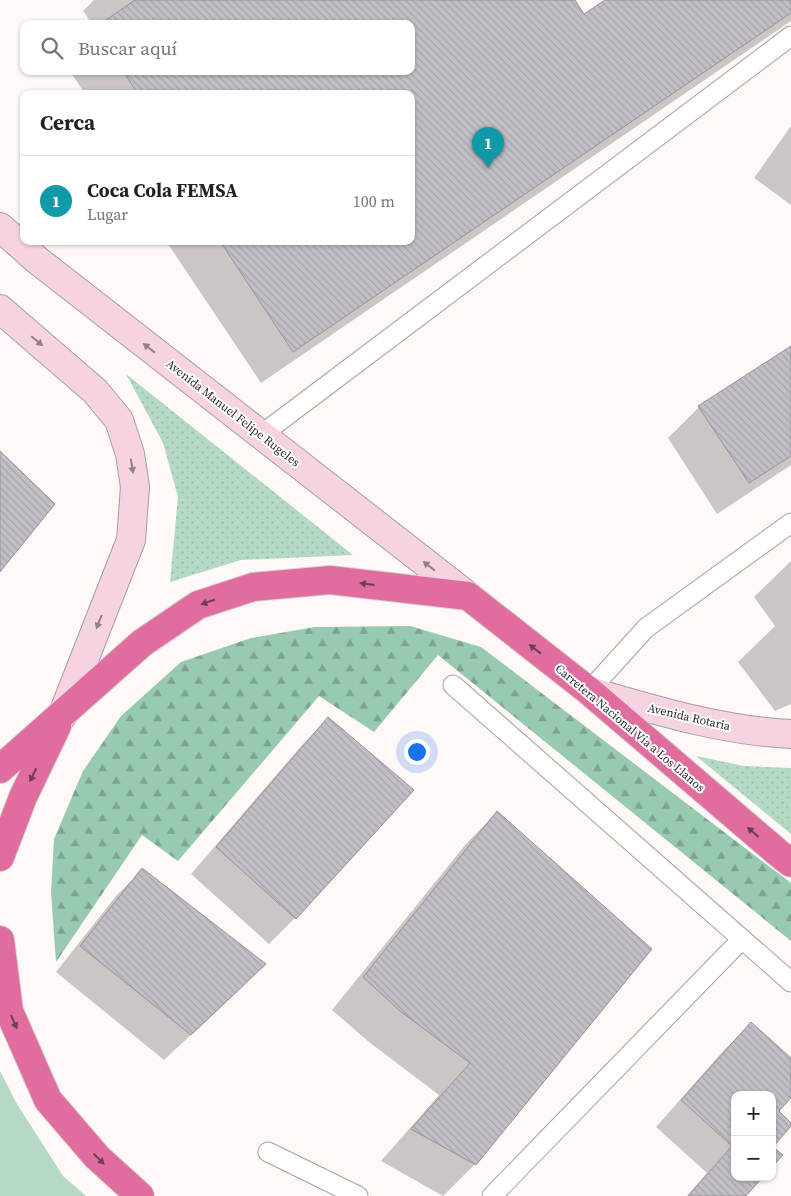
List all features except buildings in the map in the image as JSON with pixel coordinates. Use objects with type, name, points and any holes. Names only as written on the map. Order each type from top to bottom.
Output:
[{"type":"highway","points":[[0,769],[142,644],[198,605],[253,587],[330,580],[468,596]]},
{"type":"highway","name":"Carretera Nacional Vía a Los Llanos","points":[[468,596],[589,691],[791,863]]},
{"type":"highway","points":[[0,857],[23,797],[62,716]]},
{"type":"highway","points":[[0,940],[9,1011],[48,1100],[97,1158],[140,1196]]},
{"type":"street","name":"Avenida Manuel Felipe Rugeles","points":[[0,227],[20,245]]},
{"type":"street","name":"Avenida Manuel Felipe Rugeles","points":[[20,245],[468,596]]},
{"type":"street","points":[[0,309],[95,391],[119,420],[130,454],[134,479],[131,540],[62,716]]},
{"type":"street","name":"Avenida Rotaria","points":[[589,691],[690,719],[761,733],[791,734]]},
{"type":"lane","points":[[261,435],[791,36]]},
{"type":"lane","points":[[589,691],[646,628],[791,523]]},
{"type":"lane","points":[[453,685],[791,982]]},
{"type":"lane","points":[[492,1196],[742,939]]},
{"type":"lane","points":[[268,1152],[358,1196]]},
{"type":"green space","points":[[126,374],[353,555],[241,560],[170,582],[178,497],[163,443]]},
{"type":"green space","points":[[410,626],[481,647],[791,883],[791,941],[438,655],[374,732],[319,696],[178,861],[142,835],[56,962],[51,892],[54,839],[83,771],[121,716],[181,662],[251,638],[315,627]]},
{"type":"green space","points":[[696,756],[744,766],[791,768],[791,834]]},
{"type":"green space","points":[[0,1071],[17,1104],[63,1176],[86,1196],[0,1196]]},
{"type":"place","name":"Coca Cola FEMSA","points":[[488,168]]}]
